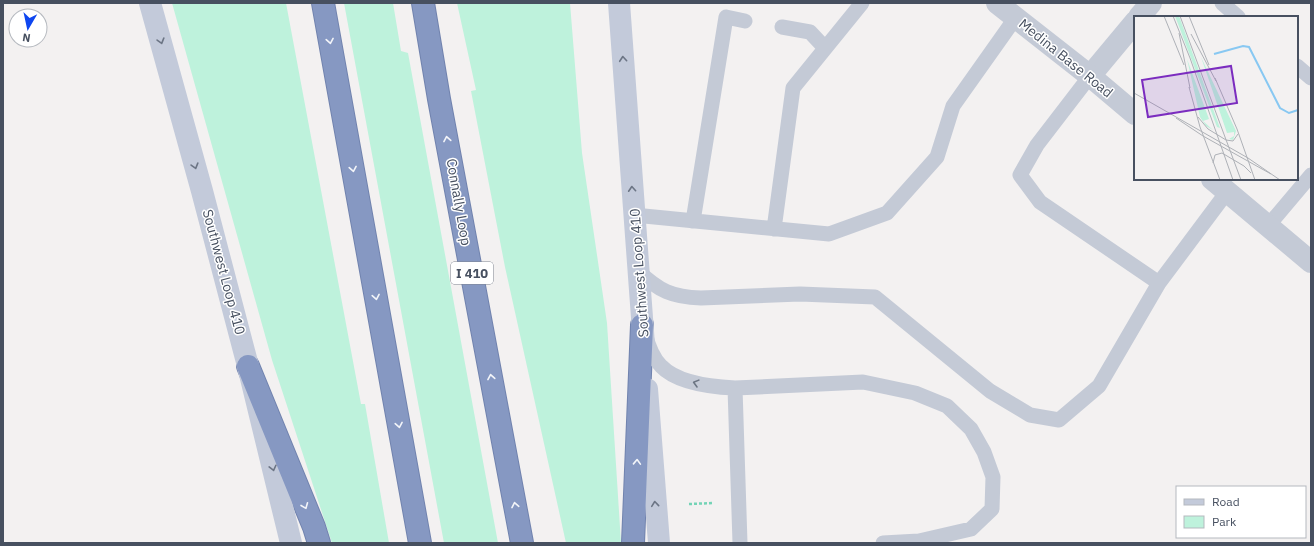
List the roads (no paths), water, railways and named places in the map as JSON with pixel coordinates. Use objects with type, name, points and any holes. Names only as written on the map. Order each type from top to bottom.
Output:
[{"type":"highway","points":[[323,3],[420,543]]},
{"type":"highway","name":"Connally Loop","points":[[423,3],[522,543]]},
{"type":"highway","points":[[633,543],[642,325]]},
{"type":"highway","points":[[248,366],[314,527],[319,543]]},
{"type":"main road","name":"Southwest Loop 410","points":[[150,3],[202,191],[248,366],[291,543]]},
{"type":"main road","name":"Southwest Loop 410","points":[[619,3],[654,494],[659,543]]},
{"type":"street","name":"Medina Base Road","points":[[998,3],[1134,113]]},
{"type":"street","points":[[1140,16],[1151,3]]},
{"type":"street","points":[[1090,76],[1134,23]]},
{"type":"street","points":[[1220,185],[1311,262]]},
{"type":"lane","points":[[774,229],[793,88],[862,3]]},
{"type":"lane","points":[[1222,3],[1237,16]]},
{"type":"lane","points":[[693,221],[726,17],[745,21]]},
{"type":"lane","points":[[634,215],[828,234],[887,213],[937,157],[953,106],[1016,18]]},
{"type":"lane","points":[[782,27],[810,32],[825,48]]},
{"type":"lane","points":[[1298,67],[1311,78]]},
{"type":"lane","points":[[1090,76],[1037,145],[1020,175],[1040,202],[1159,284]]},
{"type":"lane","points":[[1268,226],[1311,175]]},
{"type":"lane","points":[[638,271],[662,290],[686,298],[800,294],[875,297],[990,391],[1030,414],[1059,420],[1100,386],[1159,284],[1220,185]]},
{"type":"lane","points":[[642,325],[655,358],[662,367],[669,372],[696,383],[735,388],[863,382],[915,392],[947,406],[971,429],[984,452],[993,477],[992,509],[971,529],[919,541],[883,543]]},
{"type":"lane","points":[[735,388],[740,543]]}]
